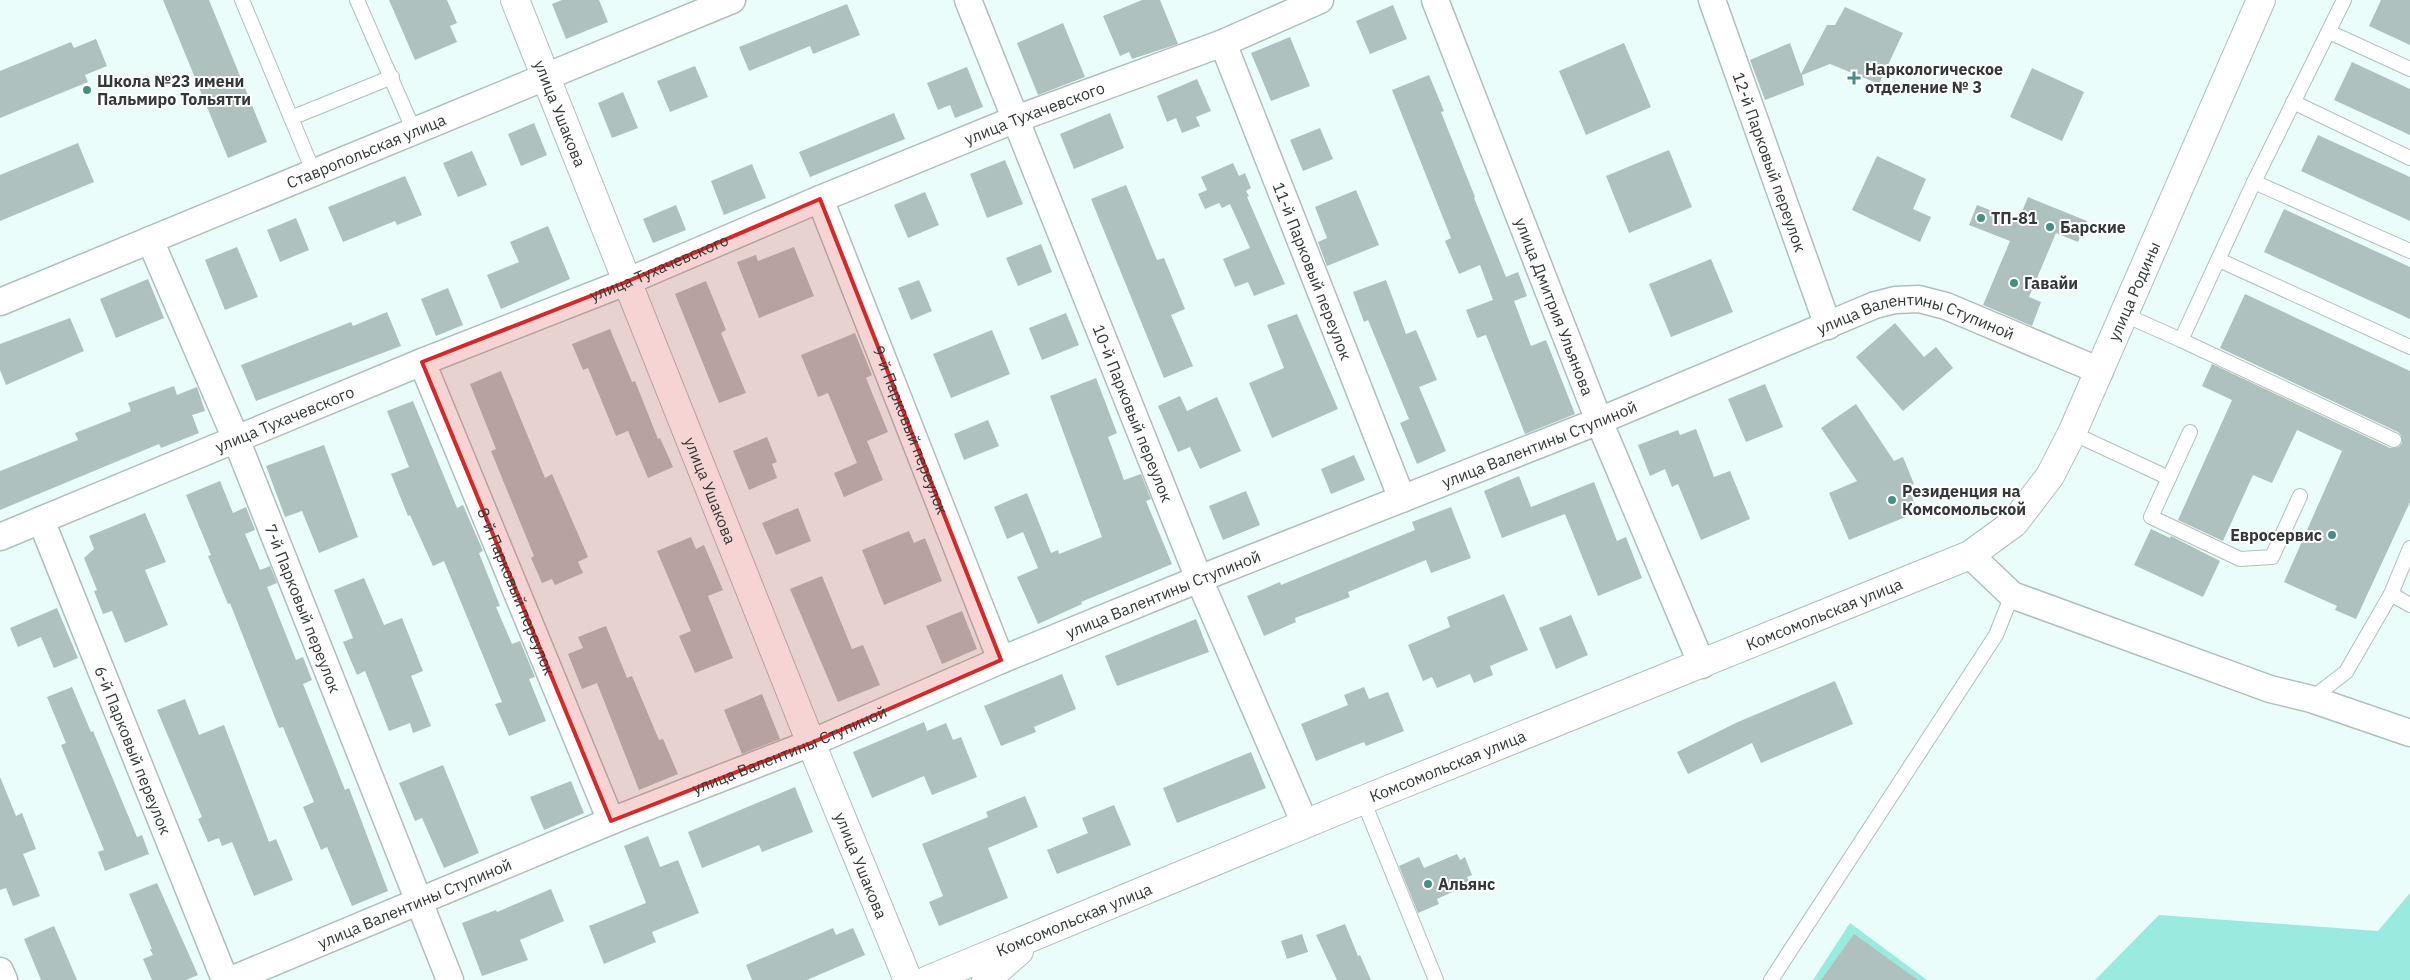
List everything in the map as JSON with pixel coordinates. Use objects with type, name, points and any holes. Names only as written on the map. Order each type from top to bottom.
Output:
[{"type":"main road","name":"улица Ушакова","points":[[515,0],[626,282],[908,980]]},
{"type":"main road","name":"улица Родины","points":[[1970,555],[2014,523],[2050,476],[2100,372],[2261,0]]},
{"type":"main road","name":"Комсомольская улица","points":[[928,980],[1304,824],[1970,555]]},
{"type":"main road","points":[[986,980],[1014,954],[1058,926]]},
{"type":"street","name":"Ставропольская улица","points":[[0,302],[732,0]]},
{"type":"street","name":"10-й Парковый переулок","points":[[968,0],[1199,578],[1304,824]]},
{"type":"street","name":"улица Тухачевского","points":[[0,537],[422,362],[626,282],[820,199],[1016,119],[1223,43],[1320,0]]},
{"type":"street","name":"улица Дмитрия Ульянова","points":[[1435,0],[1599,421],[1702,664]]},
{"type":"street","name":"12-й Парковый переулок","points":[[1717,2],[1828,326]]},
{"type":"street","name":"11-й Парковый переулок","points":[[1223,43],[1402,498]]},
{"type":"street","name":"9-й Парковый переулок","points":[[820,199],[1001,660]]},
{"type":"street","name":"7-й Парковый переулок","points":[[150,240],[236,439],[450,980]]},
{"type":"street","name":"улица Валентины Ступиной","points":[[231,980],[611,821],[811,743],[1001,660],[1199,578],[1599,421],[1875,305],[1895,300],[1919,299],[1946,306],[2100,372]]},
{"type":"street","name":"8-й Парковый переулок","points":[[422,362],[611,821]]},
{"type":"street","name":"6-й Парковый переулок","points":[[41,520],[225,980]]},
{"type":"street","points":[[1970,555],[2012,595],[2270,689],[2312,699],[2410,734]]},
{"type":"street","points":[[0,971],[4,980]]},
{"type":"lane","points":[[242,0],[314,173]]},
{"type":"lane","points":[[357,0],[414,131]]},
{"type":"lane","points":[[2181,340],[2254,182],[2344,0]]},
{"type":"lane","points":[[2329,32],[2410,69]]},
{"type":"lane","points":[[291,118],[392,77]]},
{"type":"lane","points":[[2293,102],[2410,158]]},
{"type":"lane","points":[[2254,182],[2410,251]]},
{"type":"lane","points":[[2219,260],[2410,347]]},
{"type":"lane","points":[[2125,315],[2394,440]]},
{"type":"lane","points":[[2190,432],[2151,517],[2240,559],[2272,557],[2300,496]]},
{"type":"lane","points":[[2072,433],[2169,478]]},
{"type":"lane","points":[[2312,699],[2346,672],[2391,594],[2410,548]]},
{"type":"lane","points":[[2391,594],[2410,605]]},
{"type":"lane","points":[[1771,980],[1996,635],[2012,595]]},
{"type":"lane","points":[[1363,800],[1436,980]]},
{"type":"highlighted area","points":[[820,199],[1001,660],[811,743],[611,821],[422,362],[626,282]]},
{"type":"shaded area","points":[[2410,893],[2410,980],[2095,980],[2159,915],[2378,931]]},
{"type":"shaded area","points":[[1850,923],[1927,980],[1813,980]]},
{"type":"building","points":[[163,0],[209,0],[267,142],[228,158]]},
{"type":"building","points":[[389,0],[447,0],[457,23],[450,26],[457,42],[415,60]]},
{"type":"building","points":[[562,0],[599,0],[608,22],[566,39],[552,4]]},
{"type":"building","points":[[1142,0],[1160,0],[1178,44],[1132,59],[1129,52],[1120,56],[1103,16]]},
{"type":"building","points":[[2381,0],[2410,0],[2410,45],[2369,26]]},
{"type":"building","points":[[847,4],[860,35],[813,54],[810,46],[749,71],[739,47]]},
{"type":"building","points":[[1393,5],[1407,39],[1370,54],[1356,21]]},
{"type":"building","points":[[1845,7],[1903,33],[1879,84],[1830,64],[1802,75],[1804,85],[1765,100],[1750,60],[1790,43],[1801,74],[1827,25],[1835,25]]},
{"type":"building","points":[[1063,23],[1085,77],[1038,95],[1017,43]]},
{"type":"building","points":[[1290,37],[1310,86],[1271,101],[1251,53]]},
{"type":"building","points":[[96,39],[107,66],[85,75],[88,82],[0,118],[0,71],[71,42],[74,48]]},
{"type":"building","points":[[1624,43],[1651,107],[1586,135],[1559,71]]},
{"type":"building","points":[[2352,62],[2410,89],[2410,135],[2334,100]]},
{"type":"building","points":[[695,66],[708,97],[670,112],[657,81]]},
{"type":"building","points":[[967,67],[983,107],[955,118],[950,105],[938,110],[927,83]]},
{"type":"building","points":[[2032,68],[2084,92],[2062,141],[2010,117]]},
{"type":"building","points":[[1429,75],[1444,111],[1441,112],[1506,277],[1518,272],[1527,296],[1514,301],[1531,346],[1546,340],[1575,414],[1525,434],[1486,335],[1477,338],[1466,310],[1493,300],[1480,265],[1459,274],[1445,241],[1451,238],[1392,90]]},
{"type":"building","points":[[1197,79],[1211,111],[1196,117],[1200,126],[1182,133],[1176,118],[1167,122],[1157,96]]},
{"type":"building","points":[[623,92],[638,128],[612,138],[598,103]]},
{"type":"building","points":[[894,113],[905,139],[810,177],[799,152]]},
{"type":"building","points":[[1110,113],[1124,148],[1074,169],[1060,134]]},
{"type":"building","points":[[534,123],[547,155],[521,166],[508,134]]},
{"type":"building","points":[[1320,128],[1333,159],[1303,171],[1290,140]]},
{"type":"building","points":[[2318,135],[2410,177],[2410,221],[2301,171]]},
{"type":"building","points":[[78,143],[94,182],[0,221],[0,175]]},
{"type":"building","points":[[1669,150],[1692,207],[1629,233],[1606,176]]},
{"type":"building","points":[[472,151],[487,185],[458,197],[443,163]]},
{"type":"building","points":[[1877,156],[1926,179],[1913,209],[1931,217],[1920,242],[1852,210]]},
{"type":"building","points":[[1005,160],[1023,204],[987,218],[970,174]]},
{"type":"building","points":[[1233,163],[1239,176],[1245,173],[1251,188],[1246,191],[1249,196],[1247,197],[1285,284],[1254,296],[1248,282],[1235,287],[1223,259],[1250,248],[1230,204],[1222,208],[1219,203],[1205,209],[1198,194],[1207,190],[1201,177]]},
{"type":"building","points":[[752,164],[766,198],[724,215],[711,181]]},
{"type":"building","points":[[405,176],[422,215],[397,225],[395,221],[343,242],[328,207]]},
{"type":"building","points":[[1126,185],[1157,260],[1164,258],[1185,309],[1171,315],[1193,366],[1164,378],[1091,199]]},
{"type":"building","points":[[1356,190],[1379,245],[1327,266],[1318,242],[1327,238],[1315,207]]},
{"type":"building","points":[[925,192],[939,225],[908,238],[894,205]]},
{"type":"building","points":[[2028,197],[2087,221],[2078,242],[2056,233],[2029,297],[2041,302],[2032,326],[1983,305],[2010,241],[1969,225],[1977,205],[2018,221]]},
{"type":"building","points":[[676,205],[686,230],[653,243],[643,219]]},
{"type":"building","points":[[2284,209],[2410,267],[2410,319],[2264,252]]},
{"type":"building","points":[[296,218],[309,250],[280,262],[267,230]]},
{"type":"building","points":[[548,226],[570,279],[501,309],[487,275],[519,262],[510,242]]},
{"type":"building","points":[[1041,244],[1052,272],[1018,286],[1006,258]]},
{"type":"building","points":[[237,247],[258,297],[225,310],[205,260]]},
{"type":"building","points":[[794,247],[814,296],[759,318],[737,262],[756,255],[758,261]]},
{"type":"building","points":[[1711,259],[1733,312],[1671,337],[1649,284]]},
{"type":"building","points":[[148,279],[164,318],[116,338],[100,299]]},
{"type":"building","points":[[919,280],[932,311],[911,320],[898,288]]},
{"type":"building","points":[[1386,280],[1406,334],[1416,330],[1437,380],[1419,387],[1446,451],[1417,464],[1400,423],[1409,419],[1368,320],[1364,322],[1353,292]]},
{"type":"building","points":[[706,281],[726,330],[721,333],[746,393],[719,403],[675,294]]},
{"type":"building","points":[[448,288],[463,325],[436,336],[421,299]]},
{"type":"building","points":[[2245,294],[2410,371],[2410,502],[2356,619],[2335,610],[2337,606],[2284,582],[2342,451],[2297,430],[2272,483],[2253,475],[2223,541],[2178,520],[2232,400],[2202,386],[2212,364],[2390,448],[2399,447],[2402,443],[2401,435],[2398,432],[2220,348]]},
{"type":"building","points":[[387,312],[401,346],[256,401],[241,365],[351,322],[353,326]]},
{"type":"building","points":[[1066,313],[1079,345],[1042,360],[1029,328]]},
{"type":"building","points":[[1297,314],[1338,409],[1272,438],[1249,383],[1284,368],[1267,325]]},
{"type":"building","points":[[70,318],[84,351],[6,385],[0,370],[0,344]]},
{"type":"building","points":[[1895,323],[1924,357],[1936,347],[1953,368],[1903,411],[1856,357]]},
{"type":"building","points":[[610,329],[632,382],[635,381],[658,439],[660,438],[673,467],[648,478],[628,431],[616,436],[588,368],[583,370],[572,344]]},
{"type":"building","points":[[992,330],[1010,374],[951,398],[933,354]]},
{"type":"building","points":[[855,333],[872,375],[866,378],[888,432],[867,441],[883,480],[844,497],[834,473],[857,463],[828,393],[818,397],[801,355]]},
{"type":"building","points":[[501,371],[545,478],[552,474],[588,557],[578,562],[583,573],[555,585],[552,579],[542,583],[531,558],[534,556],[491,451],[496,449],[470,384]]},
{"type":"building","points":[[1096,378],[1117,433],[1108,437],[1124,480],[1141,474],[1151,499],[1146,501],[1172,564],[1081,602],[1082,604],[1038,624],[1017,577],[1038,568],[1023,532],[1007,539],[994,507],[1027,493],[1051,553],[1058,550],[1059,554],[1102,537],[1050,396]]},
{"type":"building","points":[[1765,384],[1783,427],[1746,442],[1728,399]]},
{"type":"building","points":[[174,386],[177,395],[197,387],[205,411],[192,415],[199,433],[161,448],[159,444],[0,510],[0,471],[78,440],[75,433],[131,411],[128,403]]},
{"type":"building","points":[[1180,396],[1187,411],[1217,397],[1241,451],[1200,469],[1190,447],[1178,452],[1158,406]]},
{"type":"building","points":[[413,401],[457,508],[463,505],[483,551],[479,553],[500,606],[496,607],[512,644],[520,641],[535,677],[529,679],[546,721],[509,736],[495,704],[502,702],[444,561],[433,566],[410,515],[408,516],[391,474],[409,467],[387,411]]},
{"type":"building","points":[[1856,404],[1894,461],[1903,457],[1914,484],[1908,487],[1918,512],[1849,540],[1829,493],[1857,481],[1821,428]]},
{"type":"building","points":[[988,420],[999,446],[964,460],[954,434]]},
{"type":"building","points":[[1696,429],[1714,477],[1730,471],[1750,519],[1701,540],[1678,484],[1672,487],[1665,469],[1650,476],[1638,445],[1678,430],[1680,435]]},
{"type":"building","points":[[767,437],[777,462],[772,464],[777,478],[749,490],[733,451]]},
{"type":"building","points":[[324,445],[358,537],[319,553],[302,511],[285,517],[266,466]]},
{"type":"building","points":[[1354,455],[1365,480],[1331,494],[1321,469]]},
{"type":"building","points":[[1519,476],[1531,507],[1594,482],[1617,541],[1626,537],[1642,578],[1598,596],[1565,514],[1502,538],[1484,491]]},
{"type":"building","points":[[220,481],[233,513],[246,507],[255,530],[245,534],[260,570],[270,566],[277,583],[267,587],[296,660],[303,657],[312,680],[303,684],[345,790],[349,788],[388,891],[352,906],[327,847],[321,850],[303,807],[314,802],[283,727],[279,728],[230,603],[228,604],[208,556],[211,555],[186,495]]},
{"type":"building","points":[[1246,491],[1260,525],[1223,540],[1209,506]]},
{"type":"building","points":[[1451,507],[1471,558],[1431,573],[1426,560],[1348,592],[1350,597],[1295,618],[1296,622],[1264,636],[1247,596],[1280,582],[1281,585],[1415,530],[1412,522]]},
{"type":"building","points":[[798,508],[811,541],[776,555],[762,523]]},
{"type":"building","points":[[145,513],[166,562],[145,570],[168,625],[125,643],[112,611],[103,614],[94,591],[97,590],[84,558],[94,549],[89,536]]},
{"type":"building","points":[[2151,529],[2170,538],[2171,536],[2220,561],[2203,597],[2134,565]]},
{"type":"building","points":[[909,531],[914,543],[925,538],[942,581],[884,605],[862,550]]},
{"type":"building","points":[[691,537],[696,549],[704,545],[723,590],[708,596],[733,658],[695,673],[679,636],[691,631],[657,551]]},
{"type":"building","points":[[822,576],[852,649],[863,645],[880,685],[838,702],[790,589]]},
{"type":"building","points":[[364,578],[384,625],[402,618],[423,671],[411,676],[431,726],[413,733],[410,723],[389,731],[365,671],[357,675],[343,642],[353,638],[334,590]]},
{"type":"building","points":[[1504,594],[1528,650],[1490,666],[1493,675],[1474,683],[1470,674],[1437,688],[1432,677],[1423,681],[1408,645],[1450,627],[1447,617]]},
{"type":"building","points":[[57,608],[78,658],[54,668],[41,637],[18,647],[10,628]]},
{"type":"building","points":[[962,611],[977,649],[942,664],[926,626]]},
{"type":"building","points":[[1571,615],[1588,655],[1556,669],[1539,628]]},
{"type":"building","points":[[1196,619],[1209,652],[1117,686],[1105,656]]},
{"type":"building","points":[[606,626],[627,678],[632,676],[659,740],[663,739],[678,774],[639,790],[597,683],[582,689],[568,654],[583,648],[578,637]]},
{"type":"building","points":[[1062,674],[1076,709],[1034,727],[1036,732],[1001,746],[984,706]]},
{"type":"building","points":[[1835,681],[1853,724],[1761,763],[1752,743],[1688,774],[1677,752],[1738,722]]},
{"type":"building","points":[[72,687],[91,732],[93,731],[137,837],[142,835],[149,854],[105,871],[98,852],[104,850],[61,745],[66,743],[47,697]]},
{"type":"building","points":[[1364,687],[1369,699],[1388,692],[1404,731],[1366,746],[1364,742],[1316,761],[1301,724],[1348,705],[1344,695]]},
{"type":"building","points":[[762,694],[780,739],[742,754],[724,710]]},
{"type":"building","points":[[185,699],[199,735],[224,725],[269,842],[276,839],[293,880],[254,896],[232,842],[222,846],[219,838],[208,842],[198,819],[202,817],[157,710]]},
{"type":"building","points":[[924,722],[927,731],[946,723],[953,740],[961,737],[977,777],[932,795],[924,776],[872,798],[853,752]]},
{"type":"building","points":[[1251,752],[1266,788],[1177,823],[1163,788]]},
{"type":"building","points":[[443,765],[479,853],[444,868],[422,818],[415,821],[399,783]]},
{"type":"building","points":[[0,777],[16,816],[22,813],[36,849],[23,854],[40,896],[13,906],[6,888],[0,890]]},
{"type":"building","points":[[571,781],[584,813],[544,830],[530,797]]},
{"type":"building","points":[[795,787],[813,832],[762,852],[759,845],[702,868],[688,832]]},
{"type":"building","points":[[1025,796],[1038,827],[988,848],[1008,898],[939,926],[929,902],[943,896],[922,844],[988,817],[986,812]]},
{"type":"building","points":[[1114,805],[1131,845],[1057,874],[1047,850],[1088,833],[1082,818]]},
{"type":"building","points":[[648,836],[660,867],[678,860],[699,913],[652,932],[656,942],[604,964],[589,926],[646,903],[624,846]]},
{"type":"building","name":"Альянс","points":[[1457,854],[1460,860],[1465,857],[1472,875],[1467,877],[1470,884],[1437,899],[1439,904],[1418,913],[1399,866],[1419,857],[1424,868]]},
{"type":"building","points":[[157,883],[198,975],[186,980],[152,980],[143,959],[153,955],[150,949],[152,949],[129,894]]},
{"type":"building","points":[[551,889],[564,921],[520,940],[528,960],[482,976],[462,923],[496,910],[497,912]]},
{"type":"building","points":[[1345,924],[1358,956],[1360,955],[1371,980],[1337,980],[1316,935]]},
{"type":"building","points":[[54,926],[77,980],[41,980],[24,939]]},
{"type":"building","points":[[833,928],[836,935],[853,928],[865,955],[807,980],[752,980],[746,965]]},
{"type":"building","points":[[1302,934],[1308,952],[1287,959],[1281,941]]},
{"type":"building","points":[[1854,934],[1918,980],[1821,980]]},
{"type":"place","name":"Наркологическое отделение № 3","points":[[1854,78]]},
{"type":"place","name":"Школа №23 имени Пальмиро Тольятти","points":[[87,90]]},
{"type":"place","name":"ТП-81","points":[[1981,218]]},
{"type":"place","name":"Барские","points":[[2050,227]]},
{"type":"place","name":"Гавайи","points":[[2014,283]]},
{"type":"place","name":"Резиденция на Комсомольской","points":[[1892,500]]},
{"type":"place","name":"Евросервис","points":[[2332,535]]},
{"type":"place","name":"Альянс","points":[[1428,884]]}]
